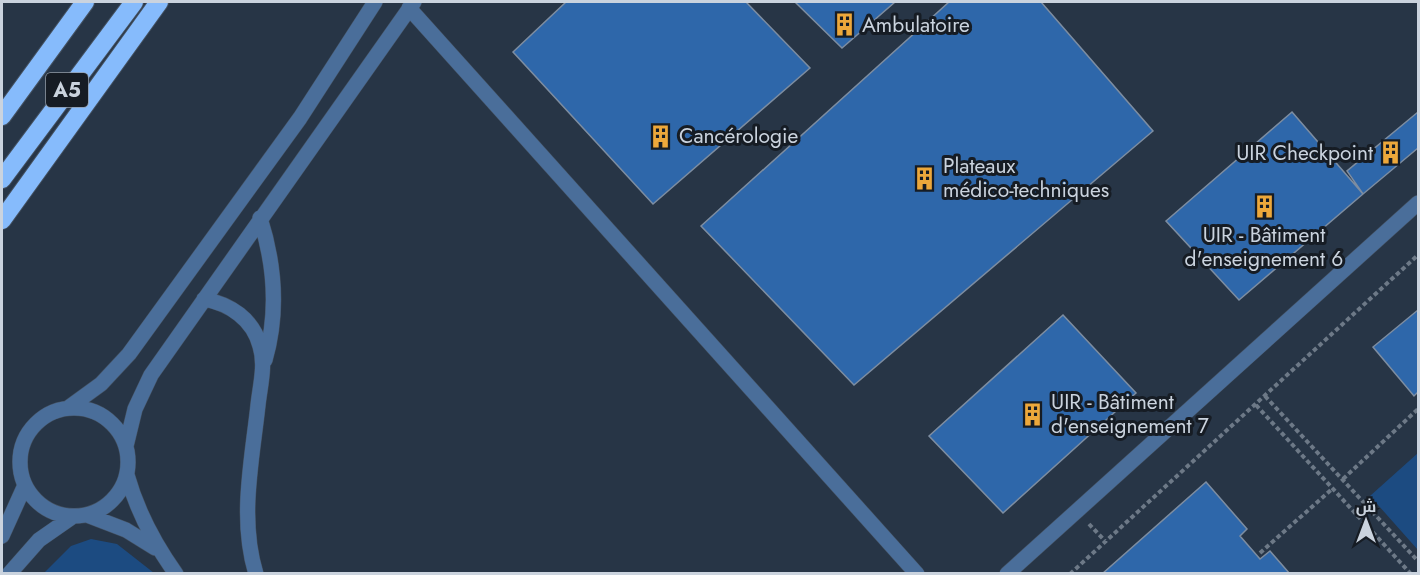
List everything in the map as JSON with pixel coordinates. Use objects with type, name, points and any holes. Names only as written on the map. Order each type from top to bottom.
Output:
[{"type":"highway","name":"A5","points":[[2,116],[86,2]]},
{"type":"highway","name":"A5","points":[[2,179],[134,2]]},
{"type":"highway","points":[[2,219],[159,2]]},
{"type":"street","points":[[162,554],[145,539],[80,516],[44,508],[33,498],[25,485],[20,456],[27,436],[41,419],[68,408],[101,384],[129,354],[300,118],[375,2]]},
{"type":"street","points":[[176,573],[162,554],[141,515],[127,475],[126,446],[135,409],[151,375],[411,5],[917,573]]},
{"type":"street","points":[[1007,573],[1419,203]]},
{"type":"street","points":[[256,573],[247,519],[262,372],[270,341],[274,310],[269,248],[260,218]]},
{"type":"street","points":[[204,299],[228,307],[248,323],[260,346],[262,372]]},
{"type":"street","points":[[68,408],[83,408],[110,421],[120,432],[126,446]]},
{"type":"street","points":[[9,573],[39,540],[113,500],[122,489],[127,475]]},
{"type":"street","points":[[2,536],[25,485]]},
{"type":"path","points":[[1070,573],[1419,255]]},
{"type":"path","points":[[1265,396],[1419,561]]},
{"type":"path","points":[[1256,405],[1411,573]]},
{"type":"path","points":[[1343,479],[1419,410]]},
{"type":"path","points":[[1260,553],[1332,489]]},
{"type":"path","points":[[1077,511],[1105,541]]},
{"type":"shaded area","points":[[1418,453],[1418,550],[1370,496]]},
{"type":"shaded area","points":[[91,539],[117,544],[154,573],[44,573],[71,546]]},
{"type":"building","name":"Cancérologie","points":[[566,2],[746,2],[810,68],[653,204],[513,52]]},
{"type":"building","name":"Ambulatoire","points":[[795,2],[895,2],[842,48]]},
{"type":"building","name":"Plateaux médico-techniques","points":[[949,2],[1041,2],[1153,131],[854,385],[701,226]]},
{"type":"building","name":"UIR - Bâtiment d'enseignement 6","points":[[1292,112],[1363,194],[1239,300],[1166,221]]},
{"type":"building","name":"UIR Checkpoint","points":[[1418,112],[1418,148],[1363,194],[1347,171]]},
{"type":"building","points":[[1418,310],[1418,392],[1414,396],[1373,347]]},
{"type":"building","name":"UIR - Bâtiment d'enseignement 7","points":[[1063,315],[1136,393],[1003,513],[929,436]]},
{"type":"building","points":[[1206,482],[1247,529],[1240,536],[1260,559],[1270,551],[1290,574],[1102,574]]},
{"type":"place","name":"Ambulatoire","points":[[844,25]]},
{"type":"place","name":"Cancérologie","points":[[661,136]]},
{"type":"place","name":"UIR Checkpoint","points":[[1391,153]]},
{"type":"place","name":"Plateaux médico-techniques","points":[[925,178]]},
{"type":"place","name":"UIR - Bâtiment d'enseignement 6","points":[[1264,207]]},
{"type":"place","name":"UIR - Bâtiment d'enseignement 7","points":[[1033,414]]}]
